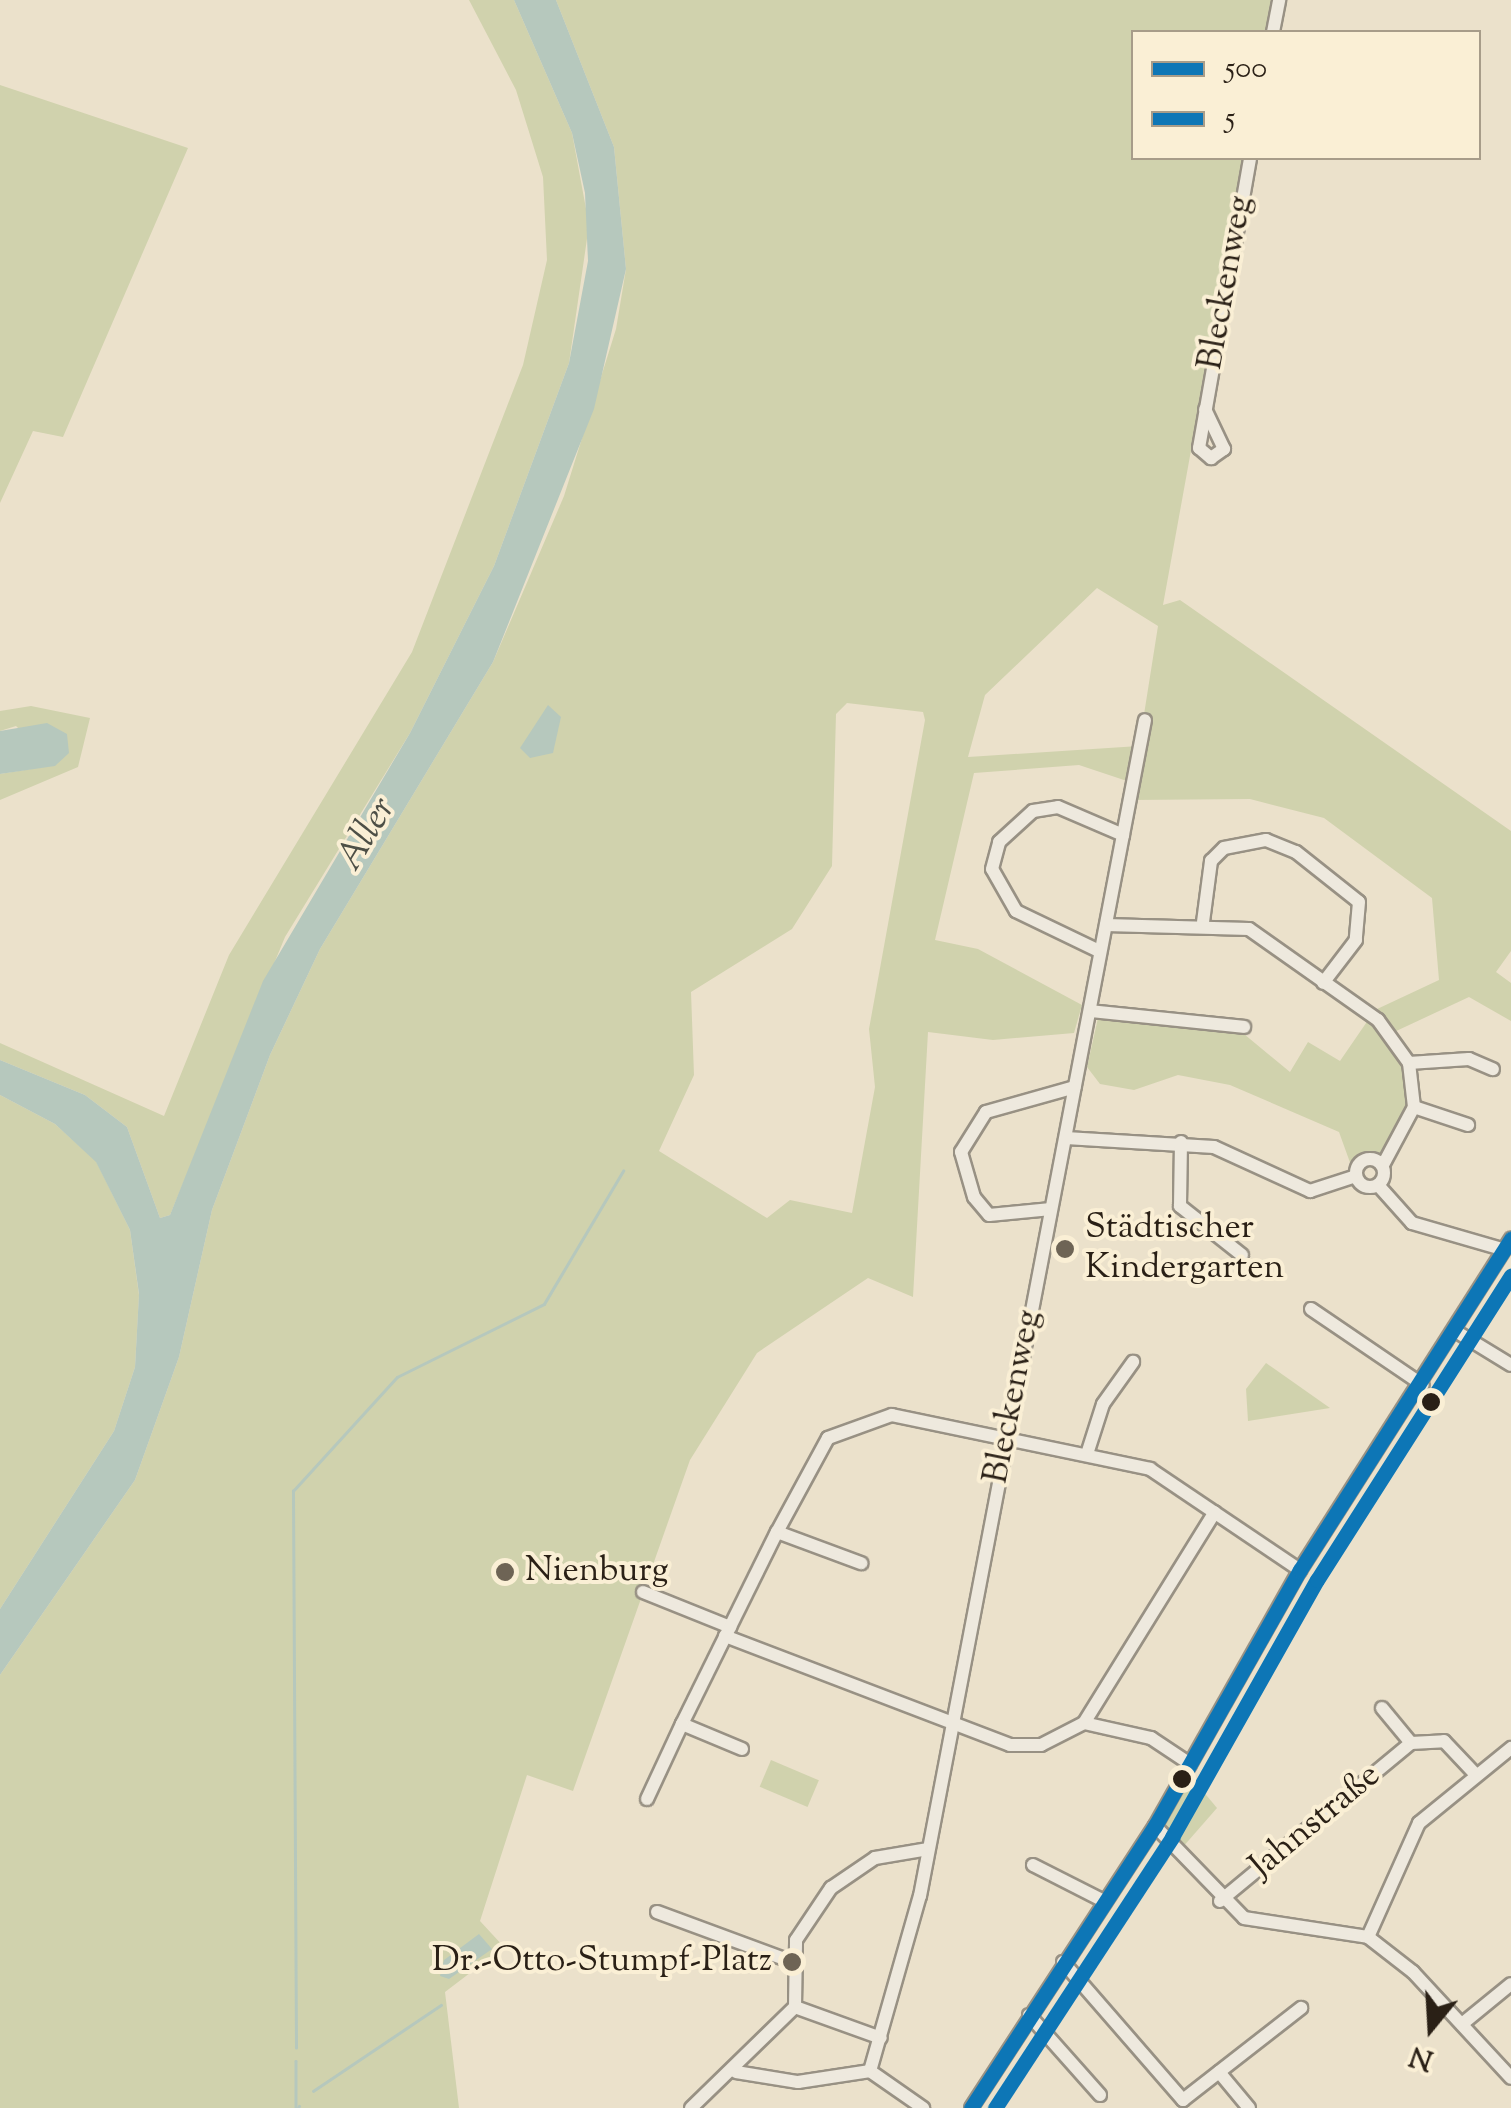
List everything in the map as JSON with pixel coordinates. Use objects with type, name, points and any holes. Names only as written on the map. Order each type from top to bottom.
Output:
[{"type":"street","points":[[1273,30],[1279,0]]},
{"type":"street","name":"Bleckenweg","points":[[1205,410],[1224,449],[1212,458],[1196,450],[1250,160]]},
{"type":"street","name":"Bleckenweg","points":[[870,2071],[928,1849],[1145,720]]},
{"type":"street","points":[[1099,951],[1016,912],[992,870],[999,842],[1034,811],[1058,807],[1123,836]]},
{"type":"street","points":[[1203,922],[1212,861],[1224,848],[1266,840],[1296,852],[1359,902],[1356,940],[1323,983]]},
{"type":"street","points":[[1106,925],[1168,932],[1203,922],[1250,929],[1291,950],[1323,983],[1384,1026],[1409,1063],[1414,1107],[1383,1165],[1378,1184]]},
{"type":"street","points":[[1090,1011],[1244,1027]]},
{"type":"street","points":[[1409,1063],[1469,1058],[1493,1069]]},
{"type":"street","points":[[1051,1209],[989,1216],[974,1198],[962,1152],[986,1112],[1075,1087]]},
{"type":"street","points":[[1414,1107],[1468,1125]]},
{"type":"street","points":[[1066,1138],[1109,1146],[1180,1142],[1214,1147],[1310,1191],[1356,1176],[1378,1184],[1412,1223],[1498,1248]]},
{"type":"street","points":[[1180,1142],[1180,1206],[1242,1256]]},
{"type":"street","points":[[1356,1176],[1366,1158],[1383,1165]]},
{"type":"street","points":[[971,2108],[1102,1900],[1155,1826],[1300,1570],[1458,1332],[1498,1248],[1511,1240]]},
{"type":"street","points":[[1312,1309],[1423,1384]]},
{"type":"street","points":[[1458,1332],[1511,1365]]},
{"type":"street","points":[[1088,1450],[1103,1404],[1132,1362]]},
{"type":"street","points":[[646,1800],[777,1532],[828,1438],[865,1418],[905,1416],[1004,1438],[1088,1450],[1150,1469],[1300,1570]]},
{"type":"street","points":[[1084,1723],[1216,1512]]},
{"type":"street","points":[[777,1532],[860,1563]]},
{"type":"street","points":[[644,1592],[728,1632],[952,1724],[1026,1745],[1084,1723],[1151,1738],[1190,1764]]},
{"type":"street","name":"Jahnstraße","points":[[1382,1708],[1411,1744]]},
{"type":"street","points":[[682,1724],[742,1749]]},
{"type":"street","name":"Jahnstraße","points":[[1220,1902],[1411,1744],[1444,1741],[1476,1775]]},
{"type":"street","points":[[1368,1937],[1419,1823],[1511,1748]]},
{"type":"street","points":[[1155,1826],[1220,1902],[1272,1927],[1368,1937],[1462,2024],[1511,2078]]},
{"type":"street","points":[[691,2108],[736,2072],[795,2007],[790,1961],[804,1922],[832,1888],[875,1858],[928,1849]]},
{"type":"street","points":[[1033,1866],[1102,1900]]},
{"type":"street","points":[[657,1912],[790,1961]]},
{"type":"street","points":[[1063,1962],[1182,2104],[1301,2008]]},
{"type":"street","points":[[1462,2024],[1511,1984]]},
{"type":"street","points":[[795,2007],[881,2038]]},
{"type":"street","points":[[1029,2015],[1100,2095]]},
{"type":"street","points":[[736,2072],[798,2082],[870,2071],[923,2108]]},
{"type":"street","points":[[1220,2072],[1248,2108]]},
{"type":"green space","points":[[469,0],[514,0],[572,133],[589,225],[569,363],[494,566],[410,733],[285,937],[170,1215],[160,1218],[127,1127],[85,1095],[0,1060],[0,1043],[164,1116],[229,955],[412,652],[523,365],[547,260],[543,177],[516,90]]},
{"type":"green space","points":[[556,0],[1273,0],[1267,30],[1131,30],[1131,160],[1244,160],[1163,605],[1180,600],[1511,831],[1511,951],[1496,972],[1511,983],[1511,1021],[1469,997],[1392,1033],[1414,1092],[1383,1157],[1365,1156],[1352,1168],[1339,1132],[1230,1085],[1178,1075],[1134,1090],[1100,1084],[1087,1067],[1098,1018],[1211,1025],[1244,1034],[1290,1072],[1308,1042],[1340,1061],[1375,1010],[1439,980],[1432,898],[1324,818],[1250,799],[1130,800],[1133,783],[1079,765],[974,773],[935,940],[978,949],[1082,1005],[1074,1033],[993,1040],[928,1032],[913,1297],[868,1278],[757,1353],[690,1460],[573,1791],[527,1775],[480,1921],[504,1947],[445,1992],[459,2108],[0,2108],[0,1675],[135,1480],[179,1357],[212,1210],[270,1055],[320,949],[493,662],[564,496],[616,329],[626,269],[614,147]],"holes":[[[1097,588],[1158,626],[1139,746],[968,757],[985,695]],[[847,703],[923,712],[925,720],[869,1029],[875,1087],[852,1213],[790,1200],[767,1218],[659,1151],[694,1075],[691,992],[792,929],[832,866],[836,714]]]},
{"type":"green space","points":[[0,85],[188,148],[63,437],[33,431],[0,503]]},
{"type":"green space","points":[[31,706],[90,718],[78,767],[0,800],[0,774],[55,765],[16,726],[0,731],[0,711]]},
{"type":"green space","points":[[0,1095],[55,1124],[96,1161],[130,1230],[139,1295],[135,1367],[114,1431],[0,1609]]},
{"type":"green space","points":[[1266,1363],[1330,1408],[1248,1421],[1246,1389]]},
{"type":"green space","points":[[771,1760],[819,1780],[808,1807],[760,1787]]},
{"type":"green space","points":[[1192,1778],[1217,1808],[1182,1848],[1160,1821]]},
{"type":"water","name":"Aller","points":[[514,0],[556,0],[614,147],[626,269],[594,409],[493,662],[320,949],[270,1055],[212,1210],[179,1357],[135,1480],[0,1675],[0,1609],[114,1431],[135,1367],[139,1294],[130,1230],[96,1162],[55,1124],[0,1095],[0,1060],[85,1095],[127,1127],[160,1218],[170,1215],[263,981],[410,733],[494,566],[569,363],[588,261],[585,193],[572,133]]},
{"type":"water","points":[[548,705],[561,717],[553,753],[530,758],[520,748]]},
{"type":"water","points":[[47,723],[67,734],[69,753],[55,766],[0,774],[0,731]]},
{"type":"water","points":[[479,1934],[492,1949],[449,1979],[440,1976],[444,1960]]},
{"type":"waterway","points":[[296,2048],[293,1491],[397,1377],[544,1304],[623,1171]]},
{"type":"waterway","points":[[313,2091],[441,2005]]},
{"type":"waterway","points":[[296,2061],[296,2108]]},
{"type":"transit line","name":"500","points":[[971,2108],[1155,1826],[1300,1570],[1511,1239]]},
{"type":"transit line","name":"5","points":[[995,2108],[1172,1837],[1317,1580],[1511,1276]]},
{"type":"place","name":"Städtischer Kindergarten","points":[[1065,1249]]},
{"type":"place","name":"Nienburg","points":[[505,1572]]},
{"type":"place","name":"Dr.-Otto-Stumpf-Platz","points":[[792,1962]]}]
